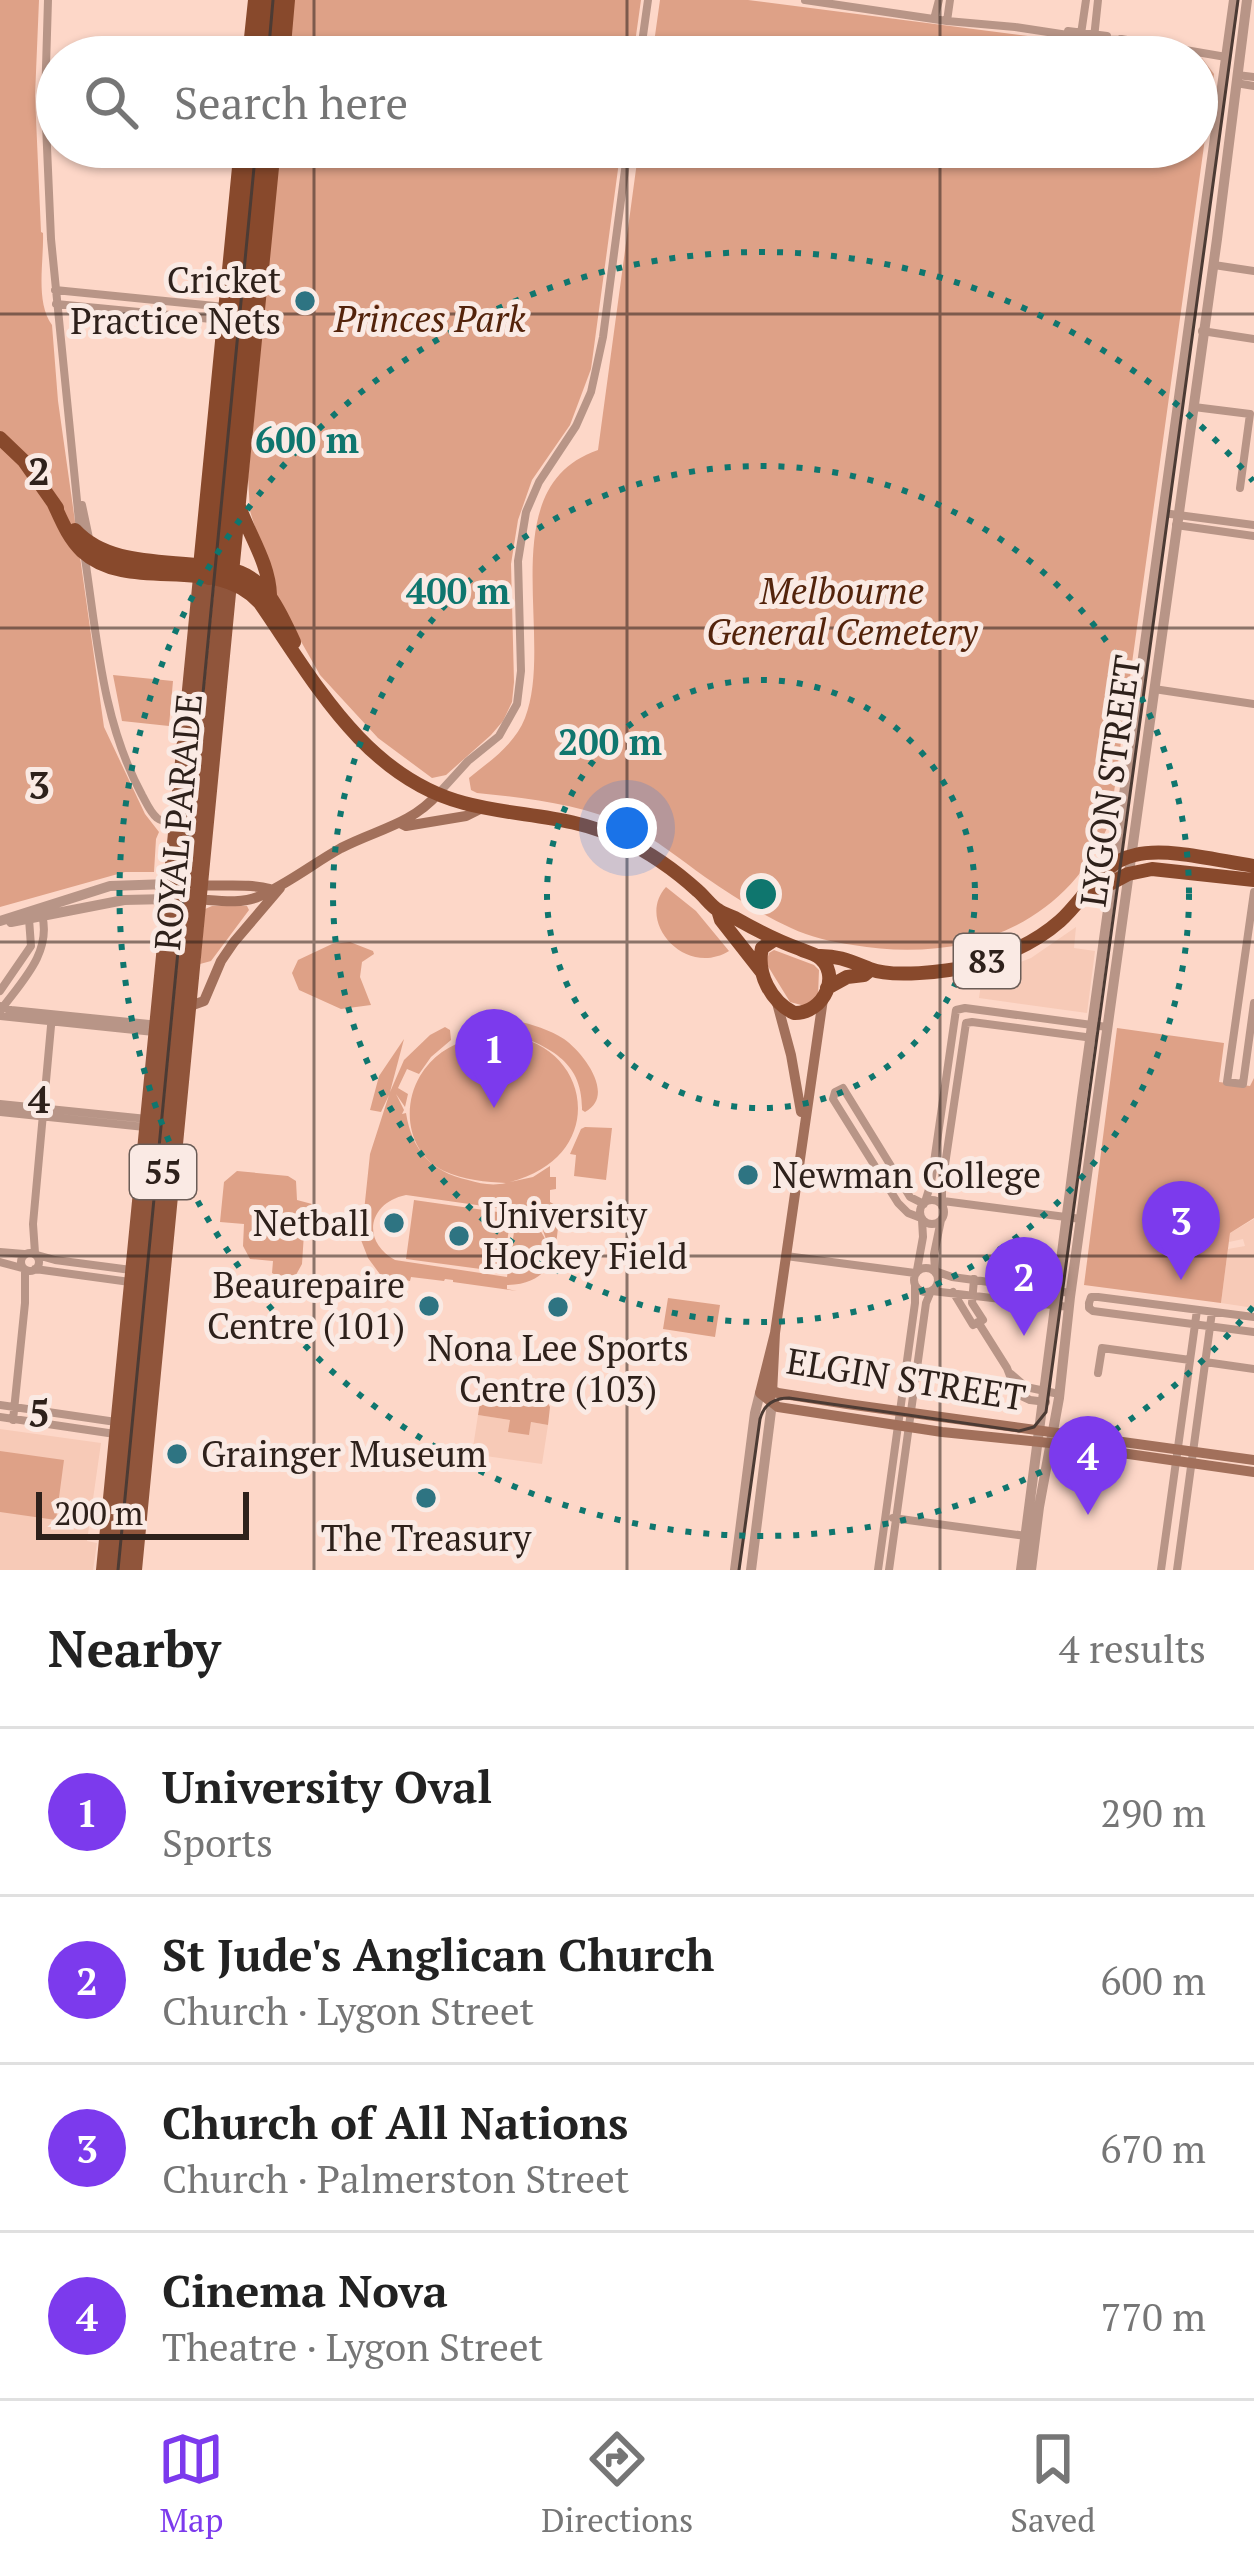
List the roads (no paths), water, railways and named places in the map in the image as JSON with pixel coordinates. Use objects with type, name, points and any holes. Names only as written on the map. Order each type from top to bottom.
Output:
[{"type":"highway","points":[[252,36],[255,0]]},
{"type":"highway","points":[[262,36],[266,0]]},
{"type":"highway","points":[[274,36],[278,0]]},
{"type":"highway","points":[[285,36],[288,0]]},
{"type":"highway","name":"ROYAL PARADE","points":[[249,168],[254,180]]},
{"type":"highway","name":"ROYAL PARADE","points":[[216,573],[215,470],[242,314],[253,168]]},
{"type":"highway","name":"ROYAL PARADE","points":[[216,573],[239,506],[242,314],[257,168]]},
{"type":"highway","name":"ROYAL PARADE","points":[[254,180],[261,168]]},
{"type":"highway","name":"ROYAL PARADE","points":[[216,573],[244,399]]},
{"type":"highway","points":[[0,438],[24,461],[90,550],[122,568],[216,573]]},
{"type":"highway","points":[[239,506],[269,581],[270,595]]},
{"type":"highway","points":[[90,550],[254,580],[270,595]]},
{"type":"highway","name":"83","points":[[216,573],[258,600],[329,706],[395,769],[438,794],[484,807],[551,816],[612,834],[655,858],[718,910],[774,940],[817,956],[865,964],[870,970]]},
{"type":"highway","name":"83","points":[[270,595],[308,675]]},
{"type":"highway","name":"83","points":[[718,910],[778,1004],[803,1014],[814,1010],[847,977],[870,970],[935,972],[997,958],[1042,934],[1106,879],[1116,862],[1131,856],[1162,854],[1254,866]]},
{"type":"highway","name":"83","points":[[1106,879],[1159,869],[1254,880]]},
{"type":"highway","points":[[760,971],[760,950],[774,940]]},
{"type":"highway","points":[[817,956],[826,966],[825,994]]},
{"type":"main road","name":"ROYAL PARADE","points":[[117,1567],[166,1029],[191,827],[196,661],[216,573]]},
{"type":"main road","name":"ROYAL PARADE","points":[[178,1080],[166,1029],[185,892],[216,573]]},
{"type":"main road","points":[[185,892],[244,900],[263,895],[342,848],[402,824],[438,794]]},
{"type":"main road","points":[[402,824],[466,816],[484,807]]},
{"type":"main road","points":[[190,1006],[204,1000],[221,961],[276,887]]},
{"type":"main road","name":"ROYAL PARADE","points":[[132,1431],[132,1276],[148,1158],[178,1080],[190,1006],[194,963],[185,892]]},
{"type":"main road","points":[[194,963],[221,961]]},
{"type":"main road","points":[[767,1394],[825,994]]},
{"type":"main road","points":[[778,1004],[799,1095],[802,1133]]},
{"type":"main road","name":"ROYAL PARADE","points":[[117,1567],[132,1431],[148,1158]]},
{"type":"main road","name":"ELGIN STREET","points":[[767,1394],[904,1419],[1228,1462],[1254,1460]]},
{"type":"main road","name":"ELGIN STREET","points":[[1228,1462],[1254,1472]]},
{"type":"street","points":[[47,36],[48,0]]},
{"type":"street","points":[[643,36],[647,0]]},
{"type":"street","points":[[805,0],[1094,36],[1098,0]]},
{"type":"street","points":[[939,0],[942,17]]},
{"type":"street","points":[[942,17],[950,0]]},
{"type":"street","points":[[1081,35],[1086,0]]},
{"type":"street","name":"LYGON STREET","points":[[1196,330],[1212,265],[1234,0]]},
{"type":"street","name":"LYGON STREET","points":[[1233,54],[1247,0]]},
{"type":"street","points":[[1218,52],[1233,54]]},
{"type":"street","points":[[1230,78],[1254,82]]},
{"type":"street","name":"LYGON STREET","points":[[1218,147],[1230,78]]},
{"type":"street","points":[[48,168],[56,304],[77,500],[90,550],[89,583],[105,698],[118,742],[150,809],[160,820],[191,827]]},
{"type":"street","points":[[438,794],[504,730],[518,704],[521,539],[532,496],[570,437],[591,392],[625,168]]},
{"type":"street","name":"LYGON STREET","points":[[1116,862],[1177,520],[1198,263],[1214,168]]},
{"type":"street","points":[[1198,263],[1254,271]]},
{"type":"street","points":[[55,290],[206,305],[242,314]]},
{"type":"street","points":[[77,306],[78,293]]},
{"type":"street","points":[[56,304],[204,319],[242,314]]},
{"type":"street","points":[[204,319],[206,305]]},
{"type":"street","points":[[1196,330],[1254,339]]},
{"type":"street","points":[[1186,406],[1252,415],[1240,488]]},
{"type":"street","name":"LYGON STREET","points":[[1031,1570],[1038,1436],[1131,856],[1163,518],[1186,406]]},
{"type":"street","points":[[76,481],[90,550],[89,583]]},
{"type":"street","points":[[54,504],[70,510],[77,500]]},
{"type":"street","points":[[1163,518],[1254,536]]},
{"type":"street","points":[[1177,520],[1254,525]]},
{"type":"street","points":[[1147,688],[1254,704]]},
{"type":"street","points":[[1106,879],[1101,866],[1119,840]]},
{"type":"street","name":"LYGON STREET","points":[[1100,1033],[1106,879]]},
{"type":"street","points":[[0,922],[185,892]]},
{"type":"street","points":[[1254,892],[1227,1082],[1243,1084],[1254,1004]]},
{"type":"street","points":[[0,991],[45,939],[35,914]]},
{"type":"street","points":[[33,954],[1,1011],[166,1029]]},
{"type":"street","points":[[904,1419],[926,1303],[938,1281],[934,1256],[942,1219],[942,1145],[956,1010],[1065,1021],[1100,1033]]},
{"type":"street","points":[[1000,1026],[1002,1014]]},
{"type":"street","points":[[13,1420],[52,1018]]},
{"type":"street","points":[[1041,1031],[1043,1018]]},
{"type":"street","points":[[1063,1034],[1065,1021]]},
{"type":"street","points":[[950,1086],[967,1023],[1063,1034],[1100,1033]]},
{"type":"street","points":[[942,1207],[911,1198],[843,1088],[835,1092],[833,1098],[902,1208],[932,1224],[942,1219]]},
{"type":"street","points":[[0,1108],[159,1128]]},
{"type":"street","points":[[854,1134],[866,1126]]},
{"type":"street","points":[[890,1570],[891,1518],[923,1234],[920,1210],[942,1145]]},
{"type":"street","points":[[942,1207],[944,1201],[1074,1218]]},
{"type":"street","points":[[0,1252],[30,1254],[77,1269]]},
{"type":"street","points":[[29,1269],[22,1262],[30,1254]]},
{"type":"street","points":[[785,1256],[916,1272],[925,1267],[974,1280],[1064,1292]]},
{"type":"street","points":[[0,1262],[29,1269],[132,1276]]},
{"type":"street","points":[[953,1292],[974,1325],[982,1320],[973,1306],[974,1280]]},
{"type":"street","points":[[915,1286],[920,1291],[1062,1306]]},
{"type":"street","points":[[1254,1317],[1089,1300],[1091,1310],[1254,1331]]},
{"type":"street","name":"LYGON STREET","points":[[1021,1570],[1053,1438],[1062,1306]]},
{"type":"street","points":[[1161,1570],[1196,1310]]},
{"type":"street","points":[[1177,1570],[1212,1312]]},
{"type":"street","points":[[978,1322],[1018,1395],[1059,1396]]},
{"type":"street","points":[[1192,1341],[1208,1343]]},
{"type":"street","points":[[1098,1373],[1102,1348],[1190,1360]]},
{"type":"street","points":[[1205,1363],[1254,1369]]},
{"type":"street","points":[[752,1569],[767,1394]]},
{"type":"street","points":[[735,1570],[755,1413],[767,1394]]},
{"type":"street","points":[[0,1405],[132,1431]]},
{"type":"street","points":[[61,1426],[63,1414]]},
{"type":"street","points":[[0,1418],[132,1431]]},
{"type":"street","points":[[891,1518],[1030,1537]]},
{"type":"street","points":[[878,1570],[891,1518]]},
{"type":"tram line","points":[[270,36],[273,0]]},
{"type":"tram line","points":[[1218,147],[1238,0]]},
{"type":"tram line","points":[[118,1570],[254,168]]},
{"type":"tram line","points":[[739,1570],[760,1419],[774,1401],[789,1398],[1019,1431],[1034,1427],[1046,1412],[1215,168]]},
{"type":"place","name":"Cricket Practice Nets","points":[[305,301]]},
{"type":"place","name":"University Oval","points":[[494,1108]]},
{"type":"place","name":"Newman College","points":[[748,1175]]},
{"type":"place","name":"Netball","points":[[394,1223]]},
{"type":"place","name":"University Hockey Field","points":[[459,1236]]},
{"type":"place","name":"Church of All Nations","points":[[1181,1280]]},
{"type":"place","name":"Beaurepaire Centre (101)","points":[[429,1306]]},
{"type":"place","name":"Nona Lee Sports Centre (103)","points":[[558,1307]]},
{"type":"place","name":"St Jude's Anglican Church","points":[[1024,1336]]},
{"type":"place","name":"Grainger Museum","points":[[177,1454]]},
{"type":"place","name":"The Treasury","points":[[426,1498]]},
{"type":"place","name":"Cinema Nova","points":[[1088,1515]]},
{"type":"park label","name":"Princes Park","points":[[430,319]]},
{"type":"park label","name":"Melbourne General Cemetery","points":[[842,612]]}]
